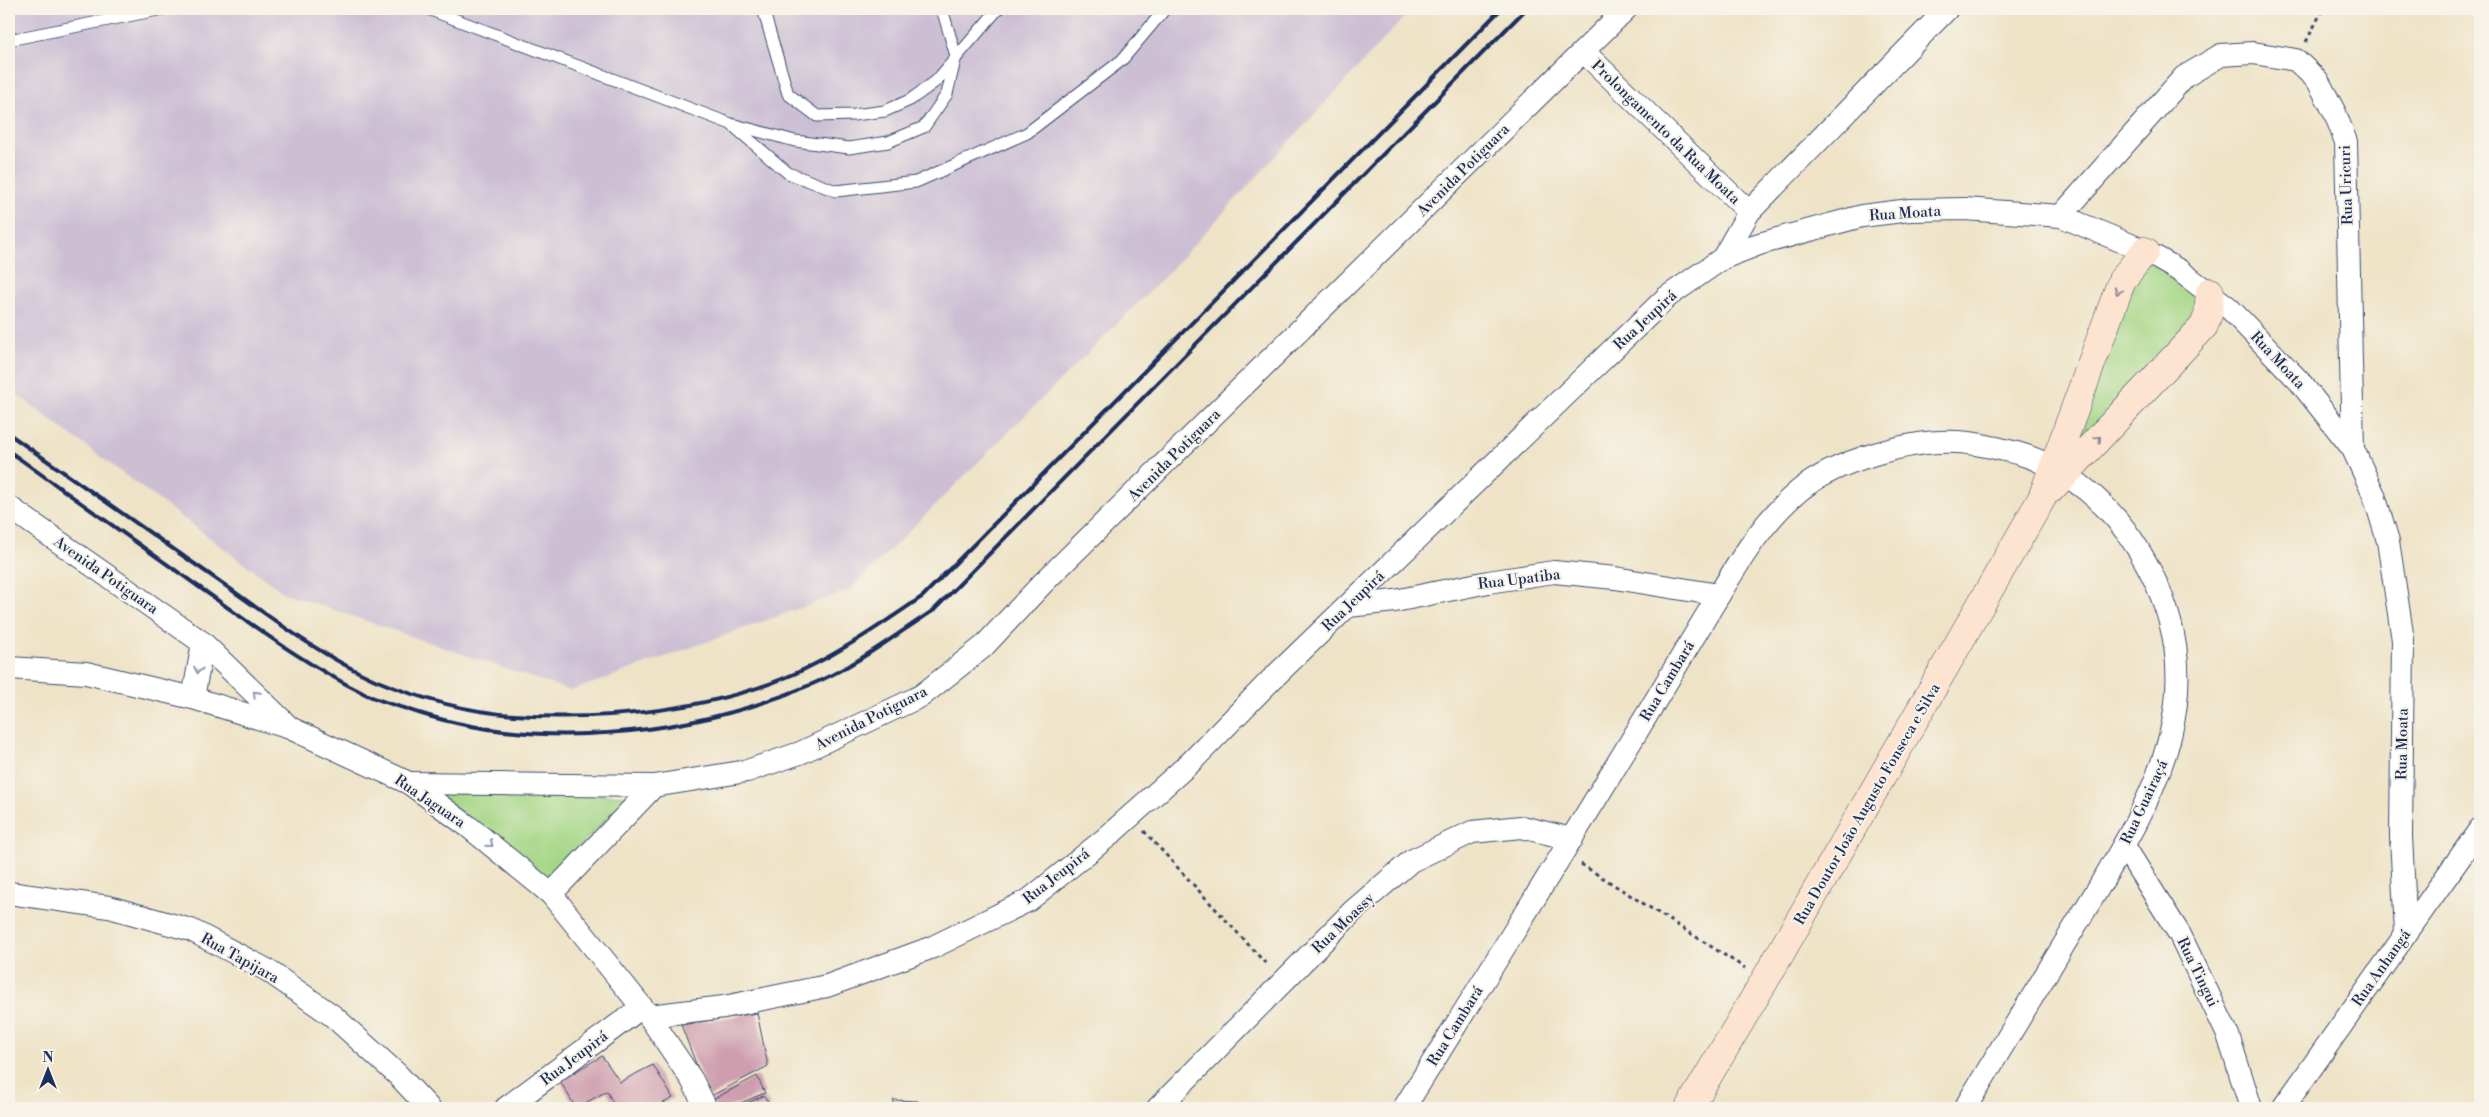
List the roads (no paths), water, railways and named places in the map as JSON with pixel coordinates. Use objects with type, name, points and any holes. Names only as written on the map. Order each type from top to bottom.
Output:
[{"type":"street","name":"Avenida Potiguara","points":[[409,783],[654,786],[747,771],[791,756],[841,735],[921,696],[983,647],[1043,583],[1626,9]]},
{"type":"street","name":"Rua Jeupirá","points":[[506,1108],[645,1012],[724,1007],[827,986],[933,947],[1029,900],[1130,816],[1191,762],[1348,606],[1667,297],[1723,258],[1749,212],[1947,9]]},
{"type":"street","name":"Prolongamento da Rua Moata","points":[[1584,52],[1749,212]]},
{"type":"street","name":"Rua Uricuri","points":[[2062,216],[2184,77],[2222,55],[2253,54],[2296,60],[2318,81],[2335,113],[2346,142],[2353,449]]},
{"type":"street","name":"Rua Moata","points":[[1723,258],[1759,244],[1862,216],[1910,210],[1965,209],[2062,216],[2145,251],[2180,271],[2229,308],[2300,382],[2353,449],[2374,495],[2388,541],[2403,640],[2401,836],[2406,933]]},
{"type":"street","name":"Rua Doutor João Augusto Fonseca e Silva","points":[[2059,471],[2122,280],[2145,251]]},
{"type":"street","name":"Rua Doutor João Augusto Fonseca e Silva","points":[[1689,1108],[2059,471],[2204,326],[2208,315],[2210,292]]},
{"type":"street","name":"Rua Cambará","points":[[1404,1108],[1568,846],[1756,534],[1802,488],[1856,460],[1926,442],[1955,442],[2001,449],[2028,456],[2059,471]]},
{"type":"street","name":"Rua Guairaçá","points":[[1965,1108],[2124,846],[2160,773],[2168,750],[2172,726],[2177,674],[2175,642],[2162,595],[2153,574],[2133,541],[2105,508],[2059,471]]},
{"type":"street","name":"Avenida Potiguara","points":[[9,507],[203,642],[290,728]]},
{"type":"street","name":"Rua Upatiba","points":[[1348,606],[1395,601],[1488,582],[1554,572],[1615,578],[1719,594]]},
{"type":"street","points":[[192,698],[203,642]]},
{"type":"street","name":"Rua Jaguara","points":[[9,668],[86,673],[192,698],[290,728],[409,783],[469,827],[551,894],[645,1012],[692,1080],[706,1108]]},
{"type":"street","points":[[551,894],[654,786]]},
{"type":"street","name":"Rua Moassy","points":[[1158,1108],[1354,910],[1411,861],[1472,832],[1521,827],[1568,846]]},
{"type":"street","name":"Rua Anhangá","points":[[2283,1108],[2480,829]]},
{"type":"street","name":"Rua Tingui","points":[[2124,846],[2180,935],[2228,1036],[2251,1108]]},
{"type":"street","name":"Rua Tapijara","points":[[9,893],[109,906],[190,930],[267,970],[333,1016],[396,1074],[429,1108]]},
{"type":"lane","points":[[9,40],[163,9]]},
{"type":"lane","points":[[428,9],[731,124],[795,141],[849,148],[888,142],[924,127],[947,94],[956,56],[942,9]]},
{"type":"lane","points":[[763,9],[788,94],[817,116],[854,115],[885,110],[910,100],[936,82],[956,56],[998,9]]},
{"type":"lane","points":[[731,124],[788,173],[836,191],[916,182],[1028,133],[1122,60],[1165,9]]},
{"type":"railway","points":[[9,434],[314,647],[354,670],[408,693],[478,711],[550,716],[587,716],[662,710],[736,694],[772,683],[805,669],[865,635],[923,596],[1501,9]]},
{"type":"railway","points":[[9,451],[280,644],[321,670],[384,702],[453,722],[503,731],[555,734],[608,733],[661,727],[712,717],[762,703],[826,678],[874,651],[934,610],[1526,9]]}]
